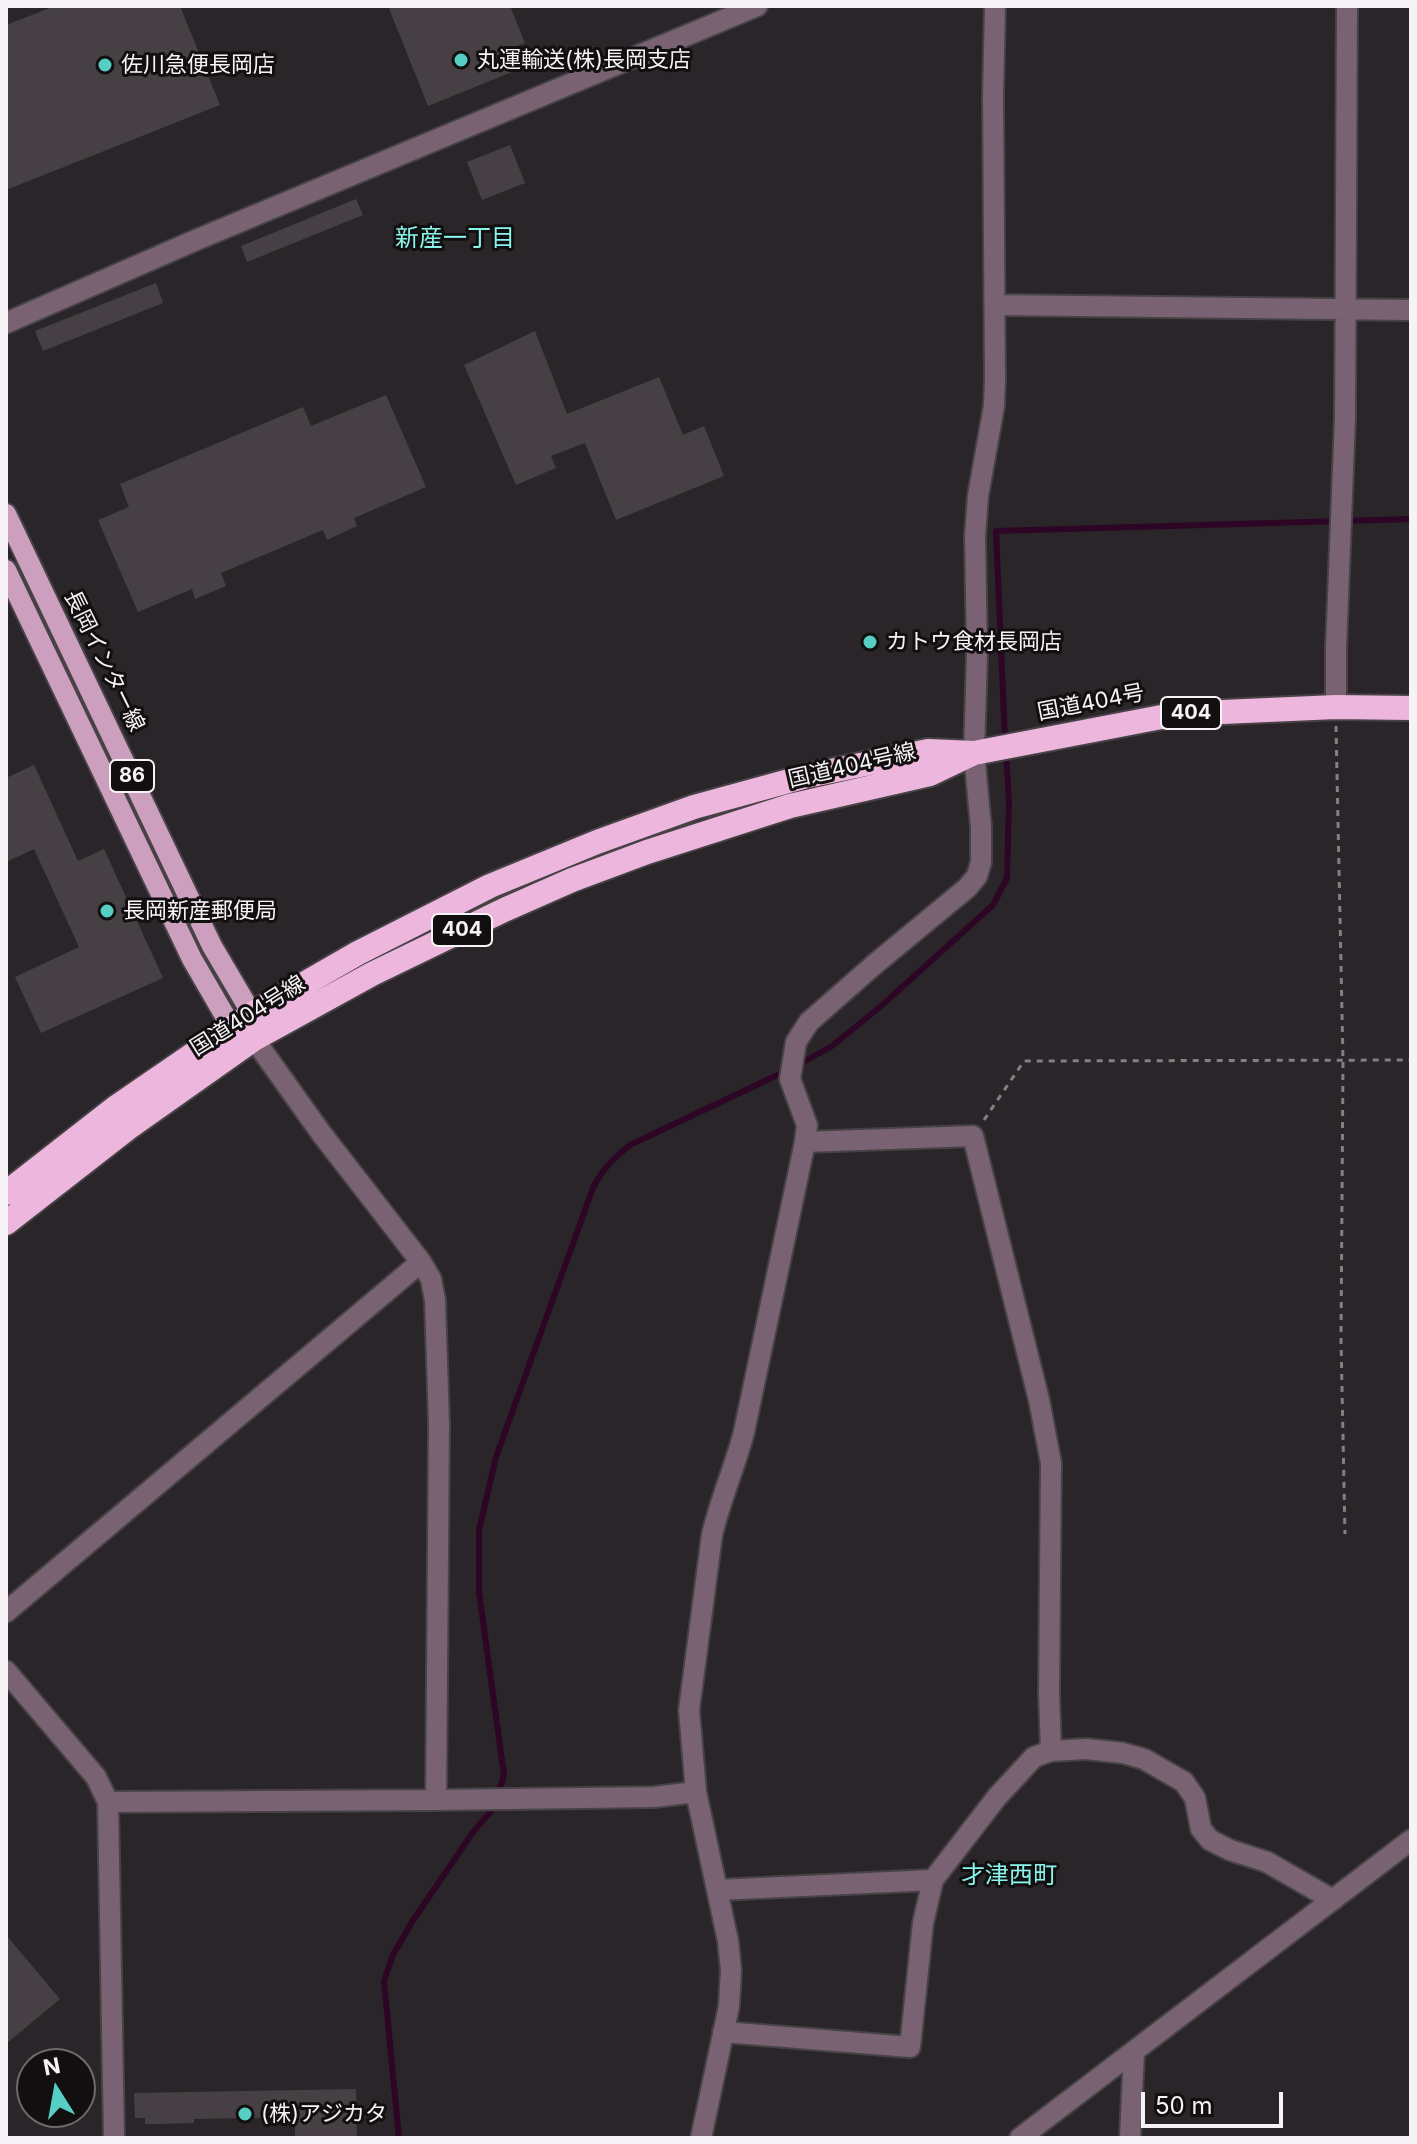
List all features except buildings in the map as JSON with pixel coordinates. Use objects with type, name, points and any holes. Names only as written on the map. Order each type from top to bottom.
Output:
[{"type":"highway","name":"国道404号","points":[[974,753],[1177,714],[1336,707],[1411,708]]},
{"type":"highway","name":"国道404号線","points":[[6,1193],[115,1108],[358,953],[490,886],[694,807],[807,776],[928,751],[974,753]]},
{"type":"highway","name":"国道404号線","points":[[6,1223],[128,1128],[246,1027]]},
{"type":"main road","name":"長岡インター線","points":[[6,514],[212,946],[246,1027]]},
{"type":"main road","name":"86","points":[[6,570],[192,959],[246,1027]]},
{"type":"street","points":[[6,323],[712,15],[757,6]]},
{"type":"street","points":[[701,2138],[723,2032],[731,1970],[696,1792],[689,1710],[712,1535],[744,1432],[805,1142],[807,1125],[790,1079],[796,1042],[809,1022],[967,888],[977,876],[982,844],[974,753],[977,654],[975,536],[978,496],[994,406],[995,6]]},
{"type":"street","points":[[1336,707],[1345,418],[1347,6]]},
{"type":"street","points":[[996,305],[1411,310]]},
{"type":"street","points":[[246,1027],[431,1279],[435,1300],[439,1424],[436,1800]]},
{"type":"street","points":[[805,1142],[973,1136],[1039,1400],[1051,1463],[1051,1751]]},
{"type":"street","points":[[6,1612],[421,1262]]},
{"type":"street","points":[[6,1671],[96,1777],[108,1802],[114,2138]]},
{"type":"street","points":[[723,2032],[910,2047],[923,1923],[933,1880],[1017,1774],[1034,1757],[1051,1751],[1086,1749],[1144,1759],[1184,1782],[1195,1798],[1201,1829],[1210,1840],[1267,1862],[1333,1900]]},
{"type":"street","points":[[108,1802],[654,1797],[696,1792]]},
{"type":"street","points":[[1020,2138],[1411,1840]]},
{"type":"street","points":[[717,1890],[933,1880]]},
{"type":"street","points":[[1130,2138],[1134,2051]]},
{"type":"path","points":[[1336,707],[1343,1060],[1341,1339],[1345,1534]]},
{"type":"path","points":[[973,1136],[1024,1061],[1411,1060]]},
{"type":"waterway","points":[[1005,740],[996,531],[1411,519]]},
{"type":"waterway","points":[[796,1066],[832,1046],[880,1007],[993,905],[1007,878],[1009,801],[1006,751]]},
{"type":"waterway","points":[[399,2138],[384,1981],[393,1955],[412,1922],[473,1832],[493,1809],[504,1775],[479,1592],[479,1530],[496,1457],[593,1188],[609,1164],[630,1145],[786,1071]]},
{"type":"place","name":"丸運輸送(株)長岡支店","points":[[461,60]]},
{"type":"place","name":"佐川急便長岡店","points":[[105,65]]},
{"type":"place","name":"カトウ食材長岡店","points":[[870,642]]},
{"type":"place","name":"長岡新産郵便局","points":[[107,911]]},
{"type":"place","name":"(株)アジカタ","points":[[245,2114]]},
{"type":"district","name":"新産一丁目","points":[[455,239]]},
{"type":"district","name":"才津西町","points":[[1009,1876]]}]
